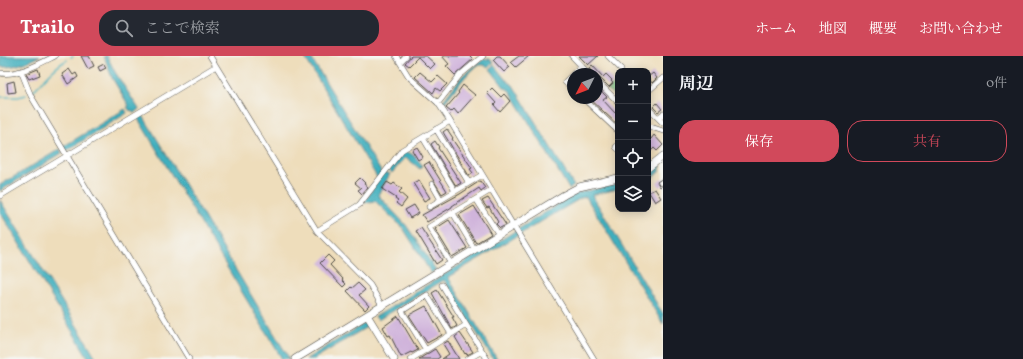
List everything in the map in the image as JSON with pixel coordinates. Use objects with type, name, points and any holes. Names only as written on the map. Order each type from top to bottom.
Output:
[{"type":"street","points":[[0,73],[7,74],[21,71],[54,56]]},
{"type":"street","points":[[210,56],[316,231],[370,285],[382,306]]},
{"type":"street","points":[[396,56],[409,77],[438,103],[450,121],[594,359]]},
{"type":"street","points":[[400,62],[406,56]]},
{"type":"street","points":[[438,103],[460,75],[476,58],[483,56]]},
{"type":"street","points":[[572,56],[581,66]]},
{"type":"street","points":[[608,56],[621,68]]},
{"type":"street","points":[[0,196],[216,66]]},
{"type":"street","points":[[21,71],[31,96],[189,359]]},
{"type":"street","points":[[651,88],[663,78]]},
{"type":"street","points":[[603,87],[615,99]]},
{"type":"street","points":[[589,104],[615,128]]},
{"type":"street","points":[[651,111],[663,123]]},
{"type":"street","points":[[658,118],[663,114]]},
{"type":"street","points":[[316,231],[359,205],[402,150],[450,121]]},
{"type":"street","points":[[651,127],[663,131]]},
{"type":"street","points":[[436,130],[469,183]]},
{"type":"street","points":[[423,138],[456,191]]},
{"type":"street","points":[[651,166],[662,159]]},
{"type":"street","points":[[429,207],[482,175]]},
{"type":"street","points":[[295,359],[499,235],[516,231],[579,187],[615,179]]},
{"type":"street","points":[[432,184],[441,200]]},
{"type":"street","points":[[451,264],[428,227],[491,190]]},
{"type":"street","points":[[476,199],[499,235]]},
{"type":"street","points":[[453,213],[475,250]]},
{"type":"street","points":[[442,285],[486,359]]},
{"type":"street","points":[[426,350],[402,311],[408,307],[427,295],[451,334]]},
{"type":"street","points":[[367,315],[394,359]]},
{"type":"street","points":[[411,359],[466,325]]},
{"type":"street","points":[[468,359],[482,351]]},
{"type":"green space","points":[[615,83],[615,96],[608,90]]},
{"type":"water","points":[[0,56],[40,56],[11,67],[0,67]]},
{"type":"water","points":[[104,56],[107,56],[115,72],[139,109],[134,113],[127,107],[129,106],[112,78]]},
{"type":"water","points":[[304,56],[310,56],[382,173],[390,174],[378,195],[406,225],[436,270],[431,273],[403,228],[375,201],[364,203],[378,179]]},
{"type":"water","points":[[484,59],[490,59],[493,63],[488,68],[484,65],[478,65],[465,77],[444,103],[443,101],[463,75]]},
{"type":"water","points":[[494,65],[505,79],[513,85],[574,186],[569,189],[510,91],[504,87],[490,69]]},
{"type":"water","points":[[125,109],[127,113],[66,151],[64,146]]},
{"type":"water","points":[[142,114],[289,358],[282,359],[137,117]]},
{"type":"water","points":[[60,149],[62,153],[0,191],[0,185]]},
{"type":"water","points":[[404,151],[415,157],[422,166],[420,169],[405,158],[392,173],[389,170]]},
{"type":"water","points":[[658,165],[661,165],[659,172],[651,179],[651,171]]},
{"type":"water","points":[[615,185],[615,190],[592,195],[663,314],[663,324],[586,197],[581,198],[448,277],[497,359],[493,359],[444,280],[378,320],[375,317],[577,193]]},
{"type":"water","points":[[0,200],[97,359],[89,359],[0,212]]},
{"type":"water","points":[[367,322],[370,325],[314,359],[306,359]]},
{"type":"building","points":[[81,56],[89,56],[94,66],[88,69]]},
{"type":"building","points":[[411,56],[426,56],[435,64],[430,69],[418,57],[409,66],[405,63]]},
{"type":"building","points":[[442,56],[470,56],[473,59],[455,75],[446,66],[449,64]]},
{"type":"building","points":[[497,56],[500,56],[510,67],[504,72],[493,60]]},
{"type":"building","points":[[519,56],[529,56],[516,67],[511,62]]},
{"type":"building","points":[[579,56],[598,56],[588,65]]},
{"type":"building","points":[[104,64],[106,68],[100,71],[98,67]]},
{"type":"building","points":[[38,69],[40,75],[29,79],[26,74]]},
{"type":"building","points":[[69,69],[73,75],[76,73],[78,77],[68,84],[62,74]]},
{"type":"building","points":[[420,72],[432,82],[438,76],[447,84],[440,91],[436,88],[433,93],[415,77]]},
{"type":"building","points":[[653,73],[657,78],[652,83],[651,82],[651,75]]},
{"type":"building","points":[[606,74],[613,83],[609,87],[603,81],[603,77]]},
{"type":"building","points":[[14,81],[16,92],[8,93],[7,83]]},
{"type":"building","points":[[463,85],[475,95],[458,114],[454,109],[451,112],[446,108],[459,93],[458,92]]},
{"type":"building","points":[[492,88],[501,97],[504,94],[510,101],[500,112],[494,105],[496,103],[487,93]]},
{"type":"building","points":[[603,93],[607,97],[603,100]]},
{"type":"building","points":[[603,100],[615,113],[615,122],[595,104],[603,104]]},
{"type":"building","points":[[657,103],[662,109],[658,112],[653,107]]},
{"type":"building","points":[[447,129],[472,168],[470,169],[473,173],[469,176],[443,132]]},
{"type":"building","points":[[654,135],[663,145],[657,151],[654,148],[651,151],[651,139]]},
{"type":"building","points":[[435,141],[461,183],[456,186],[431,144]]},
{"type":"building","points":[[417,147],[423,157],[418,160],[412,150]]},
{"type":"building","points":[[429,162],[447,191],[442,194],[424,165]]},
{"type":"building","points":[[360,178],[368,187],[362,194],[358,190],[361,188],[355,183]]},
{"type":"building","points":[[663,178],[663,185],[660,187],[657,182]]},
{"type":"building","points":[[419,180],[430,198],[424,201],[413,183]]},
{"type":"building","points":[[480,181],[485,188],[481,191],[479,188],[427,222],[422,215],[460,194]]},
{"type":"building","points":[[387,182],[392,185],[394,183],[402,189],[399,192],[407,199],[401,207],[396,203],[398,201],[395,199],[396,198],[382,189]]},
{"type":"building","points":[[655,189],[661,198],[655,202],[651,195],[651,191]]},
{"type":"building","points":[[488,198],[506,225],[500,228],[496,224],[498,222],[489,207],[487,208],[482,201]]},
{"type":"building","points":[[414,205],[419,213],[410,218],[405,210]]},
{"type":"building","points":[[474,206],[491,234],[476,243],[459,215]]},
{"type":"building","points":[[449,220],[467,248],[452,257],[435,229]]},
{"type":"building","points":[[421,228],[442,260],[436,264],[416,231]]},
{"type":"building","points":[[328,255],[334,261],[330,265],[346,284],[343,287],[320,263]]},
{"type":"building","points":[[358,283],[365,290],[359,295],[369,306],[365,310],[347,291]]},
{"type":"building","points":[[437,290],[454,317],[452,317],[457,326],[452,329],[432,293]]},
{"type":"building","points":[[426,306],[442,335],[427,343],[409,315]]},
{"type":"building","points":[[398,316],[418,350],[401,357],[390,335],[388,336],[383,327]]},
{"type":"building","points":[[460,333],[473,352],[467,355],[455,337]]},
{"type":"building","points":[[448,341],[459,359],[442,359],[449,354],[443,344]]},
{"type":"building","points":[[435,349],[440,357],[437,359],[419,359]]},
{"type":"waterway","points":[[32,92],[52,71],[67,60]]},
{"type":"waterway","points":[[0,97],[18,97],[26,95]]}]
